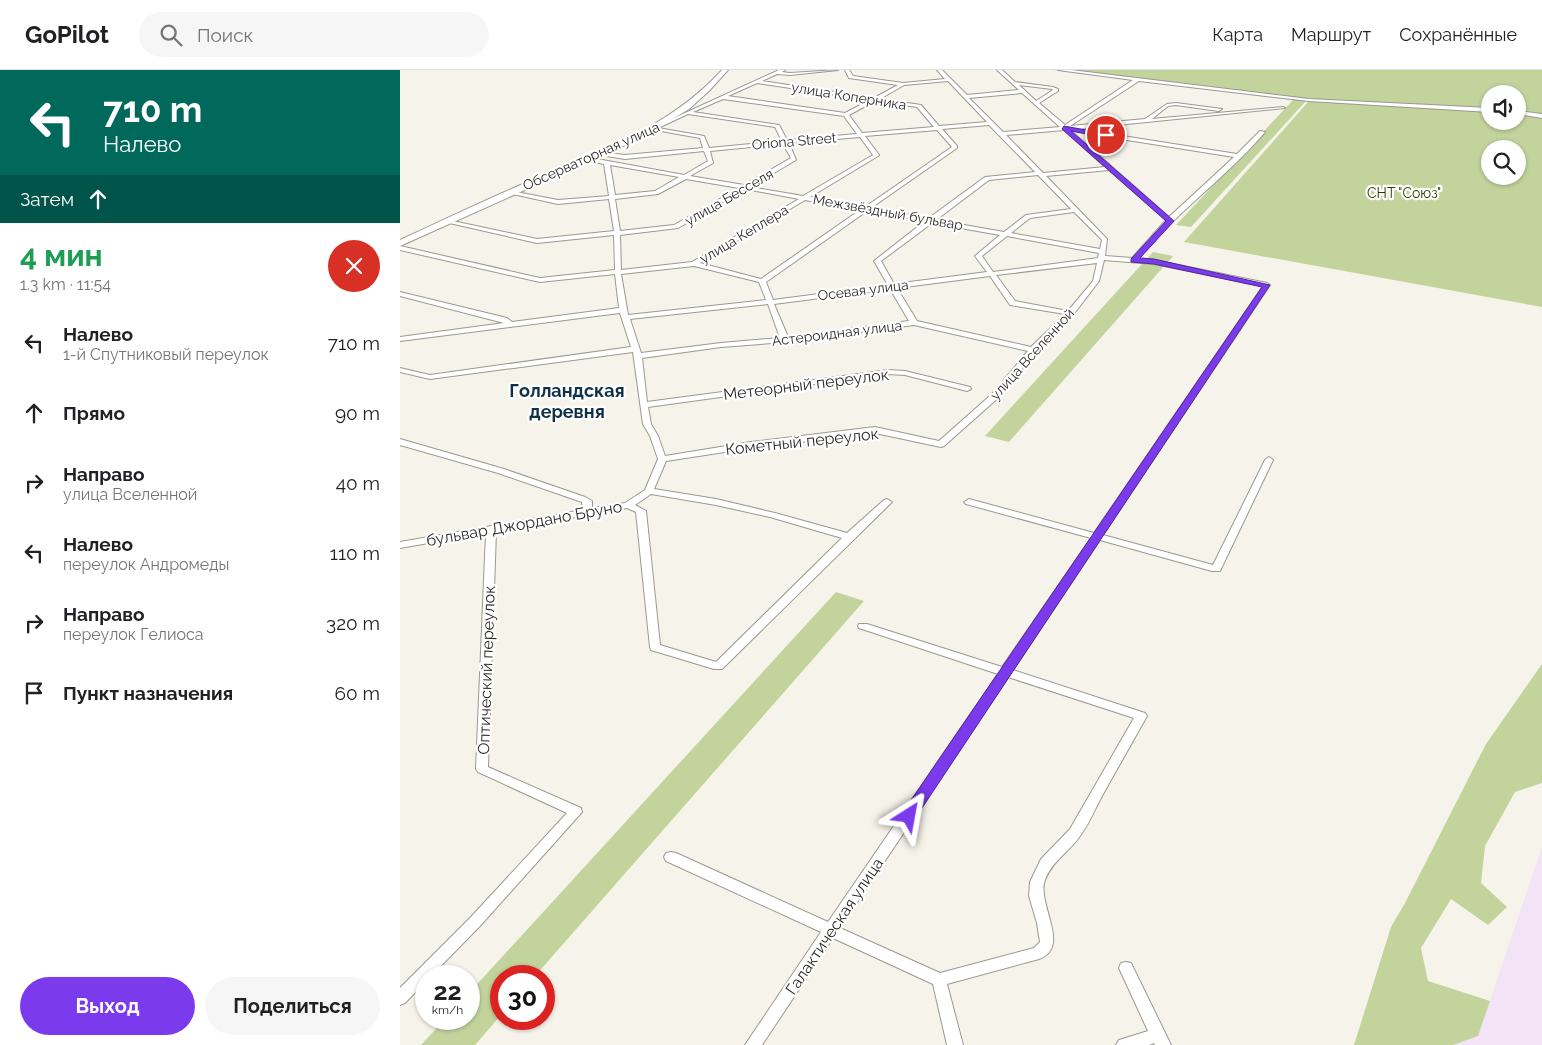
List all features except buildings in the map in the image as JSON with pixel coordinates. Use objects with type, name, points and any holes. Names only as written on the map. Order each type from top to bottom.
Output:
[{"type":"main road","points":[[653,129],[694,102],[715,83],[725,70]]},
{"type":"main road","name":"Обсерваторная улица","points":[[400,243],[653,129]]},
{"type":"street","name":"Обсерваторная улица","points":[[653,129],[783,70]]},
{"type":"street","points":[[777,73],[790,74],[836,70]]},
{"type":"street","points":[[847,70],[851,78],[903,84],[948,80]]},
{"type":"street","points":[[939,70],[1105,240],[1101,256],[1134,260],[1170,221],[1262,132]]},
{"type":"street","points":[[999,70],[1170,221]]},
{"type":"street","points":[[1060,70],[1292,98],[1481,109]]},
{"type":"street","points":[[1064,128],[1137,80]]},
{"type":"street","name":"улица Коперника","points":[[757,82],[919,106],[954,147],[762,281]]},
{"type":"street","points":[[1014,83],[1056,90],[1036,103]]},
{"type":"street","points":[[722,97],[846,115],[903,84]]},
{"type":"street","points":[[966,97],[1023,92]]},
{"type":"street","points":[[1146,120],[1168,104],[1240,111]]},
{"type":"street","points":[[1002,134],[1284,108]]},
{"type":"street","name":"улица Бесселя","points":[[448,222],[537,241],[676,227],[794,159],[778,126],[689,113]]},
{"type":"street","points":[[1526,114],[1542,116]]},
{"type":"street","name":"улица Кеплера","points":[[400,248],[540,280],[694,264],[876,155],[846,115]]},
{"type":"street","name":"Oriona Street","points":[[598,154],[625,158],[990,122]]},
{"type":"street","points":[[1064,128],[1239,156]]},
{"type":"street","points":[[511,193],[558,202],[656,192],[711,162],[704,139],[700,136],[653,129]]},
{"type":"street","name":"Межзвёздный бульвар","points":[[586,159],[1006,233],[1101,256]]},
{"type":"street","points":[[607,163],[617,233],[618,273],[624,314],[636,353],[647,424],[654,436],[662,459],[649,491],[716,502],[849,537]]},
{"type":"street","points":[[914,323],[877,261],[987,178],[1110,168]]},
{"type":"street","points":[[1070,314],[1013,303],[978,256],[1028,216],[1077,210]]},
{"type":"street","name":"Осевая улица","points":[[400,339],[511,324],[770,302],[992,274],[1101,256]]},
{"type":"street","name":"улица Вселенной","points":[[941,444],[995,396],[1034,350],[1070,314],[1096,280],[1101,256]]},
{"type":"street","name":"Галактическая улица","points":[[753,1045],[1266,285],[1154,262],[1134,260]]},
{"type":"street","points":[[694,264],[762,281],[785,340]]},
{"type":"street","points":[[400,294],[504,320],[511,324]]},
{"type":"street","name":"Астероидная улица","points":[[400,370],[430,377],[636,353],[785,340],[914,323],[1034,350]]},
{"type":"street","name":"Метеорный переулок","points":[[644,405],[888,372],[906,373],[966,389]]},
{"type":"street","name":"Кометный переулок","points":[[662,459],[751,445],[875,430],[941,444]]},
{"type":"street","points":[[400,442],[501,471],[582,499],[587,501],[588,513]]},
{"type":"street","points":[[969,502],[1216,569],[1269,460]]},
{"type":"street","name":"бульвар Джордано Бруно","points":[[400,545],[628,505],[649,491]]},
{"type":"street","points":[[628,505],[641,511],[655,647],[718,666],[887,502]]},
{"type":"street","name":"Оптический переулок","points":[[400,998],[475,922],[576,812],[482,769],[491,528]]},
{"type":"street","points":[[671,858],[939,980],[1039,953],[1047,943],[1044,923],[1036,896],[1037,882],[1046,862],[1076,833],[1141,716],[863,626]]},
{"type":"street","points":[[1124,1045],[1161,1040],[1126,968]]},
{"type":"street","points":[[939,980],[955,1045]]},
{"type":"shaded area","points":[[1542,847],[1542,1045],[1453,1045],[1478,1036]]},
{"type":"green space","name":"СНТ \"Союз\"","points":[[1053,70],[1542,70],[1542,307],[1184,242],[1308,102],[1306,101],[1191,227],[1176,225],[1293,100]]},
{"type":"green space","points":[[1153,252],[1173,256],[1009,442],[985,436]]},
{"type":"green space","points":[[836,592],[864,601],[545,965],[495,965]]},
{"type":"green space","points":[[1542,664],[1542,783],[1515,792],[1485,846],[1481,883],[1507,907],[1488,925],[1451,899],[1421,948],[1428,981],[1490,1001],[1478,1036],[1453,1045],[1354,1045],[1391,927],[1486,744]]},
{"type":"green space","points":[[490,970],[490,1028],[475,1045],[421,1045],[435,1030],[480,1030],[480,981]]},
{"type":"district","name":"Голландская деревня","points":[[567,401]]},
{"type":"route","points":[[909,816],[1266,285],[1154,262],[1134,260],[1170,221],[1064,128],[1106,135]]}]
